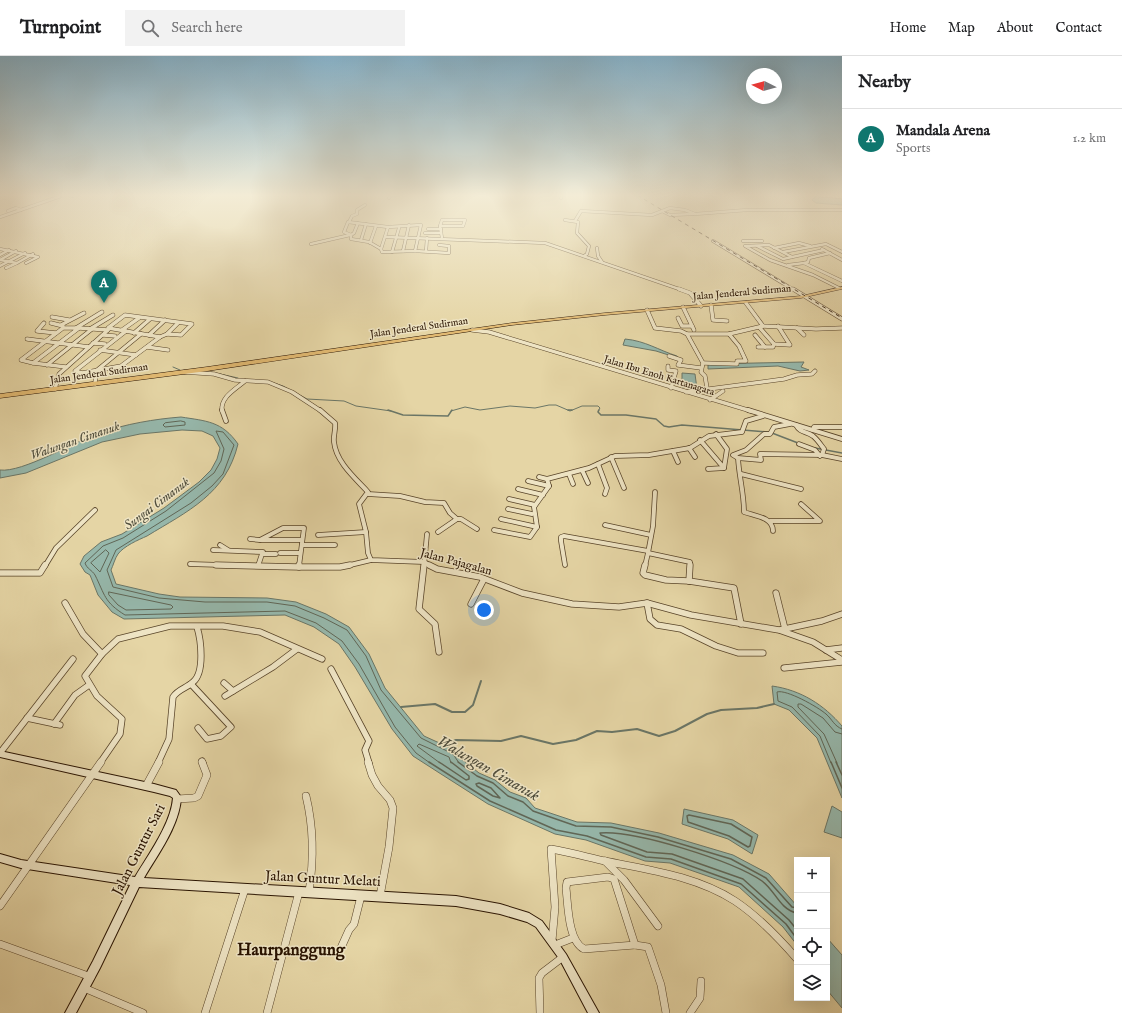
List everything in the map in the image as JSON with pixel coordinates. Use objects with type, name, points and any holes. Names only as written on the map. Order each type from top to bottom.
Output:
[{"type":"main road","name":"Jalan Jenderal Sudirman","points":[[0,396],[56,390],[471,330],[488,330],[548,319],[805,297],[840,288]]},
{"type":"street","points":[[312,244],[330,240]]},
{"type":"street","points":[[352,240],[361,240],[370,243],[381,249],[382,252],[426,251],[449,253],[449,246],[439,245]]},
{"type":"street","points":[[381,249],[385,240]]},
{"type":"street","points":[[392,252],[395,240]]},
{"type":"street","points":[[403,251],[406,240]]},
{"type":"street","points":[[415,251],[417,240]]},
{"type":"street","points":[[426,251],[427,240]]},
{"type":"street","points":[[438,252],[440,240]]},
{"type":"street","points":[[482,240],[542,242],[560,247],[690,293],[696,298],[701,306]]},
{"type":"street","points":[[583,240],[589,246],[587,254],[584,256]]},
{"type":"street","points":[[713,241],[842,319]]},
{"type":"street","points":[[743,241],[762,241]]},
{"type":"street","points":[[748,241],[779,258],[786,259],[796,264]]},
{"type":"street","points":[[774,248],[799,243],[810,246]]},
{"type":"street","points":[[783,252],[828,244],[842,252]]},
{"type":"street","points":[[792,257],[769,245],[746,246],[770,260],[813,275],[840,288]]},
{"type":"street","points":[[816,245],[842,260]]},
{"type":"street","points":[[597,248],[598,256],[602,262]]},
{"type":"street","points":[[0,249],[33,254],[38,257],[26,263]]},
{"type":"street","points":[[0,255],[9,250]]},
{"type":"street","points":[[786,259],[824,250]]},
{"type":"street","points":[[0,260],[16,251]]},
{"type":"street","points":[[0,266],[25,253]]},
{"type":"street","points":[[787,266],[808,262],[809,258],[830,253]]},
{"type":"street","points":[[6,268],[33,254]]},
{"type":"street","points":[[0,260],[17,263]]},
{"type":"street","points":[[804,263],[842,281]]},
{"type":"street","points":[[835,278],[842,276]]},
{"type":"street","points":[[746,303],[774,344]]},
{"type":"street","points":[[711,305],[713,320],[727,321]]},
{"type":"street","points":[[683,308],[694,330]]},
{"type":"street","points":[[647,310],[655,328],[683,331],[687,334],[703,363]]},
{"type":"street","points":[[33,363],[78,328],[102,312]]},
{"type":"street","points":[[66,367],[21,360],[45,342],[70,320],[84,313]]},
{"type":"street","points":[[48,365],[91,329],[113,315]]},
{"type":"street","points":[[52,316],[70,320]]},
{"type":"street","points":[[160,337],[108,328],[122,316],[192,324],[181,335],[167,334]]},
{"type":"street","points":[[139,318],[75,371],[80,373],[121,366],[160,337],[167,334],[178,322]]},
{"type":"street","points":[[678,318],[683,331]]},
{"type":"street","points":[[134,333],[150,319]]},
{"type":"street","points":[[149,335],[166,320]]},
{"type":"street","points":[[51,323],[78,328],[108,330],[58,375],[56,390]]},
{"type":"street","points":[[44,324],[37,331],[56,333]]},
{"type":"street","points":[[682,326],[692,326]]},
{"type":"street","points":[[758,347],[774,347],[774,344],[790,345],[778,326]]},
{"type":"street","points":[[687,334],[729,334],[736,331],[778,326],[795,328],[842,328]]},
{"type":"street","points":[[795,328],[800,329],[804,335]]},
{"type":"street","name":"Jalan Ibu Enoh Kartanagara","points":[[488,330],[671,388],[842,439]]},
{"type":"street","points":[[95,384],[96,371],[141,334]]},
{"type":"street","points":[[703,363],[737,364],[737,361],[746,361],[739,349],[740,346],[729,334]]},
{"type":"street","points":[[103,335],[115,336]]},
{"type":"street","points":[[755,335],[765,347]]},
{"type":"street","points":[[28,339],[89,347]]},
{"type":"street","points":[[93,343],[105,344]]},
{"type":"street","points":[[147,347],[168,350]]},
{"type":"street","points":[[100,350],[136,356]]},
{"type":"street","points":[[670,356],[681,360],[678,364],[701,368]]},
{"type":"street","points":[[703,363],[701,368],[707,388]]},
{"type":"street","points":[[668,366],[668,370],[676,371],[671,388]]},
{"type":"street","points":[[686,392],[707,388],[784,379],[797,375],[812,374],[815,371]]},
{"type":"street","points":[[183,372],[214,374],[235,380],[264,382],[282,387],[330,419],[336,426],[334,442],[339,457],[348,471],[365,486],[368,494]]},
{"type":"street","points":[[226,421],[221,412],[222,403],[245,380]]},
{"type":"street","points":[[710,400],[723,391]]},
{"type":"street","points":[[539,477],[547,479],[569,474],[598,464],[611,457],[641,456],[689,448],[700,440],[716,434],[739,433],[743,429],[746,421],[761,418],[763,416]]},
{"type":"street","points":[[790,424],[775,427],[770,433],[764,434],[746,450],[733,455],[738,458],[761,460],[760,454],[822,453]]},
{"type":"street","points":[[796,426],[803,434],[814,437],[822,453]]},
{"type":"street","points":[[812,430],[814,426],[842,427]]},
{"type":"street","points":[[716,434],[727,449],[724,468]]},
{"type":"street","points":[[700,440],[724,468]]},
{"type":"street","points":[[799,444],[842,459]]},
{"type":"street","points":[[689,448],[695,457]]},
{"type":"street","points":[[673,451],[678,462]]},
{"type":"street","points":[[611,457],[624,488]]},
{"type":"street","points":[[738,458],[744,494],[745,513],[770,521],[820,521],[801,504]]},
{"type":"street","points":[[598,464],[607,488],[605,494]]},
{"type":"street","points":[[708,469],[724,468]]},
{"type":"street","points":[[582,470],[588,483]]},
{"type":"street","points":[[569,474],[573,484]]},
{"type":"street","points":[[740,474],[801,488]]},
{"type":"street","points":[[536,527],[532,514],[535,505],[549,486],[547,479]]},
{"type":"street","points":[[528,481],[549,486]]},
{"type":"street","points":[[518,489],[543,495]]},
{"type":"street","points":[[655,492],[651,535],[644,573],[645,575],[666,580],[688,581],[734,588],[741,624]]},
{"type":"street","points":[[371,560],[368,553],[366,532],[359,504],[368,494],[400,496],[425,502],[444,503],[450,513],[457,519],[461,519],[476,530]]},
{"type":"street","points":[[509,499],[535,505]]},
{"type":"street","points":[[508,509],[532,514]]},
{"type":"street","points":[[0,572],[40,573],[56,548],[94,510]]},
{"type":"street","points":[[438,532],[457,519]]},
{"type":"street","points":[[501,519],[536,527]]},
{"type":"street","points":[[770,521],[773,525],[773,531]]},
{"type":"street","points":[[605,525],[651,535]]},
{"type":"street","points":[[494,530],[528,537],[536,527]]},
{"type":"street","points":[[260,540],[283,528],[304,528],[299,567]]},
{"type":"street","points":[[318,535],[366,532]]},
{"type":"street","points":[[427,534],[419,609],[435,624],[439,652]]},
{"type":"street","points":[[565,566],[564,551],[561,546],[561,537],[564,536],[586,541],[595,540],[690,562],[688,581]]},
{"type":"street","points":[[250,539],[335,545]]},
{"type":"street","points":[[220,545],[230,551]]},
{"type":"street","points":[[213,550],[263,552],[262,554],[300,553]]},
{"type":"street","points":[[258,566],[262,554]]},
{"type":"street","name":"Jalan Pajagalan","points":[[190,564],[340,567],[371,560],[424,562],[438,569],[484,579],[522,593],[572,604],[619,608],[647,603],[691,615],[779,630],[813,642],[842,661]]},
{"type":"street","points":[[471,604],[484,579]]},
{"type":"street","points":[[776,593],[785,629]]},
{"type":"street","points":[[65,603],[83,634],[102,654]]},
{"type":"street","points":[[647,603],[650,619],[657,625],[681,629],[716,646],[738,653],[763,653]]},
{"type":"street","points":[[779,630],[822,621],[842,614]]},
{"type":"street","points":[[0,906],[120,734],[122,719],[97,696],[85,679],[85,674],[102,654],[123,637],[170,626],[223,626],[255,631],[267,635],[322,659]]},
{"type":"street","points":[[146,786],[164,752],[169,739],[173,697],[176,692],[191,684],[197,677],[201,663],[200,632],[197,627]]},
{"type":"street","points":[[826,650],[842,648]]},
{"type":"street","points":[[225,696],[274,667],[297,649]]},
{"type":"street","points":[[0,754],[73,659]]},
{"type":"street","points":[[784,668],[842,661]]},
{"type":"street","points":[[331,669],[369,741],[365,750],[372,775],[378,786],[388,797],[393,808],[380,896]]},
{"type":"street","points":[[224,683],[233,691]]},
{"type":"street","points":[[191,684],[231,727],[224,734],[210,739],[207,739],[198,728]]},
{"type":"street","points":[[27,718],[57,724],[75,695],[89,685]]},
{"type":"street","name":"Jalan Guntur Sari","points":[[0,754],[72,769],[90,775],[146,786],[173,793],[178,799],[177,807],[171,821],[137,882],[91,977],[70,1013]]},
{"type":"street","points":[[178,799],[194,798],[198,796],[207,775],[202,761]]},
{"type":"street","points":[[306,796],[313,821],[315,849],[309,892]]},
{"type":"street","points":[[573,938],[554,943],[556,923],[556,892],[550,850],[637,865],[696,880],[723,893],[766,925],[794,956]]},
{"type":"street","name":"Jalan Guntur Melati","points":[[0,858],[28,865],[137,882],[456,901],[500,909],[529,918],[539,924],[563,957],[594,1013]]},
{"type":"street","points":[[604,860],[624,880],[658,926]]},
{"type":"street","points":[[635,946],[616,881],[610,877],[582,879],[567,882],[566,888],[573,938],[579,946],[584,949],[635,946],[641,945],[649,949],[661,985],[666,1013]]},
{"type":"street","points":[[205,1013],[245,889]]},
{"type":"street","points":[[267,1013],[299,892]]},
{"type":"street","points":[[340,950],[349,930],[354,924],[361,896]]},
{"type":"street","points":[[0,944],[91,977]]},
{"type":"street","points":[[540,1013],[539,978],[563,957]]},
{"type":"street","points":[[690,1013],[701,1000],[703,991],[701,981]]},
{"type":"street","points":[[84,988],[143,1013]]},
{"type":"water","points":[[625,339],[646,344],[677,356],[678,358],[656,351],[623,345]]},
{"type":"water","points":[[804,362],[801,367],[809,370],[800,371],[778,366],[708,369],[708,364]]},
{"type":"water","points":[[682,373],[695,374],[697,389],[682,387]]},
{"type":"water","points":[[181,417],[213,423],[220,426],[232,436],[238,444],[232,461],[224,476],[215,488],[203,499],[191,509],[124,548],[118,554],[111,570],[116,584],[159,594],[180,597],[267,598],[296,602],[326,614],[349,627],[369,654],[385,688],[424,736],[457,751],[459,757],[479,773],[495,780],[510,792],[526,798],[535,808],[577,822],[611,823],[659,833],[733,855],[769,874],[794,903],[794,941],[783,927],[739,887],[670,863],[645,861],[586,840],[555,834],[488,804],[413,756],[392,729],[355,667],[339,644],[314,627],[285,615],[124,619],[112,612],[98,595],[90,575],[85,572],[80,564],[84,556],[101,542],[122,534],[164,508],[199,482],[211,470],[217,459],[220,448],[213,436],[202,431],[182,430],[140,434],[102,442],[26,473],[0,478],[0,470],[10,470],[22,467],[90,437],[110,430],[140,422]]},
{"type":"water","points":[[772,686],[793,691],[820,705],[842,726],[842,798],[817,738],[789,710],[774,704]]},
{"type":"water","points":[[832,806],[842,812],[842,838],[824,832]]},
{"type":"water","points":[[684,809],[733,820],[758,835],[752,854],[728,839],[682,824]]},
{"type":"water","points":[[830,941],[842,955],[842,1008],[830,994]]},
{"type":"waterway","points":[[173,367],[180,370]]},
{"type":"waterway","points":[[211,372],[238,378]]},
{"type":"waterway","points":[[271,382],[283,386],[307,399],[344,401],[356,406],[391,411]]},
{"type":"waterway","points":[[451,411],[465,407],[480,410],[510,406],[535,408],[556,405],[570,411],[582,406],[598,406],[600,408],[598,411]]},
{"type":"waterway","points":[[599,410],[598,412],[601,415],[626,415],[656,419],[664,426],[669,427],[682,425],[768,432]]},
{"type":"waterway","points":[[391,411],[403,415],[448,416],[451,411]]},
{"type":"waterway","points":[[772,433],[798,443]]},
{"type":"waterway","points":[[815,448],[842,453]]},
{"type":"waterway","points":[[401,707],[435,704],[452,712],[465,712],[473,705],[481,681]]},
{"type":"waterway","name":"Walungan Cimanuk","points":[[443,745],[456,740],[501,741],[521,736],[553,744],[576,740],[597,731],[612,732],[637,729],[659,736],[675,731],[707,714],[721,710],[757,708],[774,704]]},
{"type":"railway","points":[[711,240],[842,318]]},
{"type":"place","name":"Mandala Arena","points":[[104,303]]},
{"type":"district","name":"Haurpanggung","points":[[291,950]]},
{"type":"water label","name":"Sungai Cimanuk","points":[[157,504]]}]
